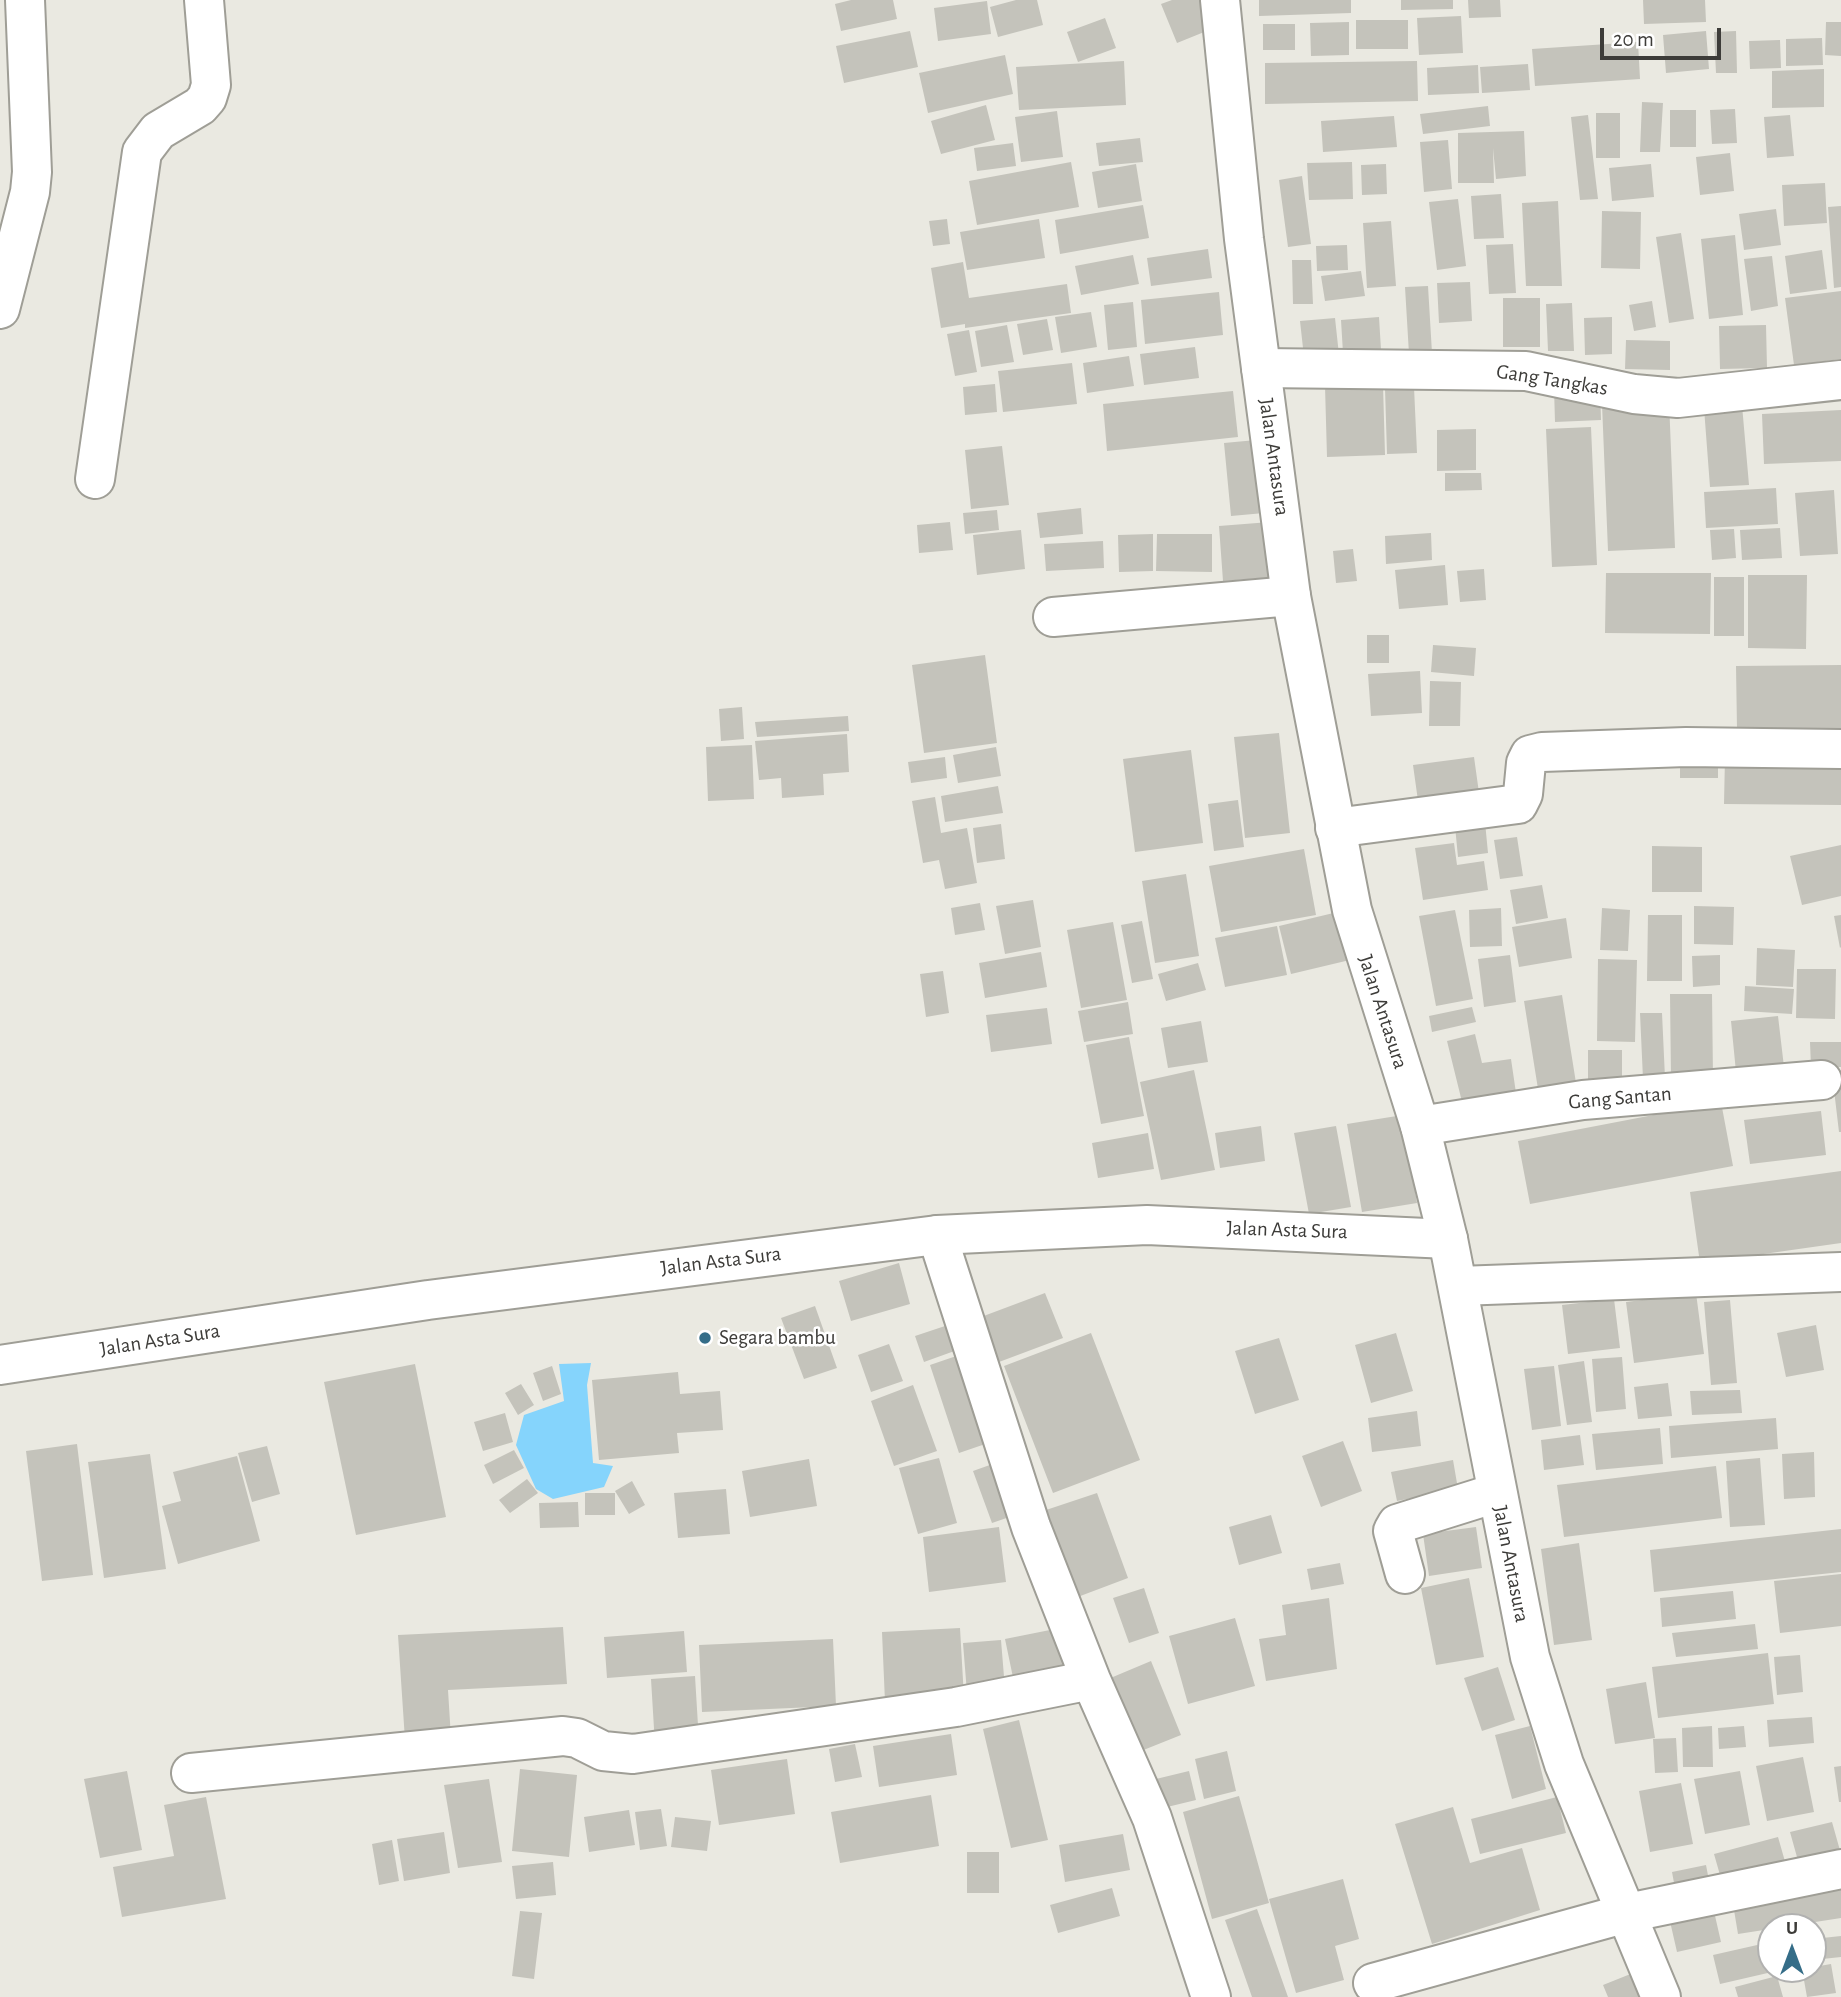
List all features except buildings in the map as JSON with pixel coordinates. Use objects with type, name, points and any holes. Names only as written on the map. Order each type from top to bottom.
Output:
[{"type":"street","points":[[0,309],[32,172],[25,0]]},
{"type":"street","points":[[95,479],[142,152],[158,131],[200,106],[207,98],[211,85],[204,0]]},
{"type":"street","name":"Jalan Antasura","points":[[1220,0],[1244,239],[1292,596],[1335,828],[1366,959],[1420,1126],[1448,1239],[1530,1657],[1564,1764],[1661,1997]]},
{"type":"street","name":"Gang Tangkas","points":[[1261,368],[1525,372],[1634,394],[1678,398],[1841,380]]},
{"type":"street","points":[[1053,617],[1292,596]]},
{"type":"street","points":[[1335,828],[1518,804],[1523,794],[1525,763],[1530,755],[1542,752],[1686,747],[1841,750]]},
{"type":"street","name":"Gang Santan","points":[[1420,1126],[1583,1100],[1822,1080]]},
{"type":"street","name":"Jalan Asta Sura","points":[[0,1365],[428,1300],[937,1235],[1147,1225],[1448,1239]]},
{"type":"street","points":[[937,1235],[1031,1527],[1091,1679],[1152,1818],[1211,1997]]},
{"type":"street","points":[[1459,1286],[1841,1272]]},
{"type":"street","points":[[1405,1574],[1393,1531],[1397,1524],[1496,1493]]},
{"type":"street","points":[[191,1773],[563,1736],[576,1738],[603,1751],[632,1754],[943,1709],[1091,1679]]},
{"type":"street","points":[[1373,1983],[1627,1913],[1841,1869]]},
{"type":"water","points":[[591,1363],[587,1385],[593,1463],[613,1466],[604,1487],[553,1499],[536,1489],[516,1445],[524,1415],[564,1401],[559,1364]]},
{"type":"place","name":"Segara bambu","points":[[705,1338]]}]
